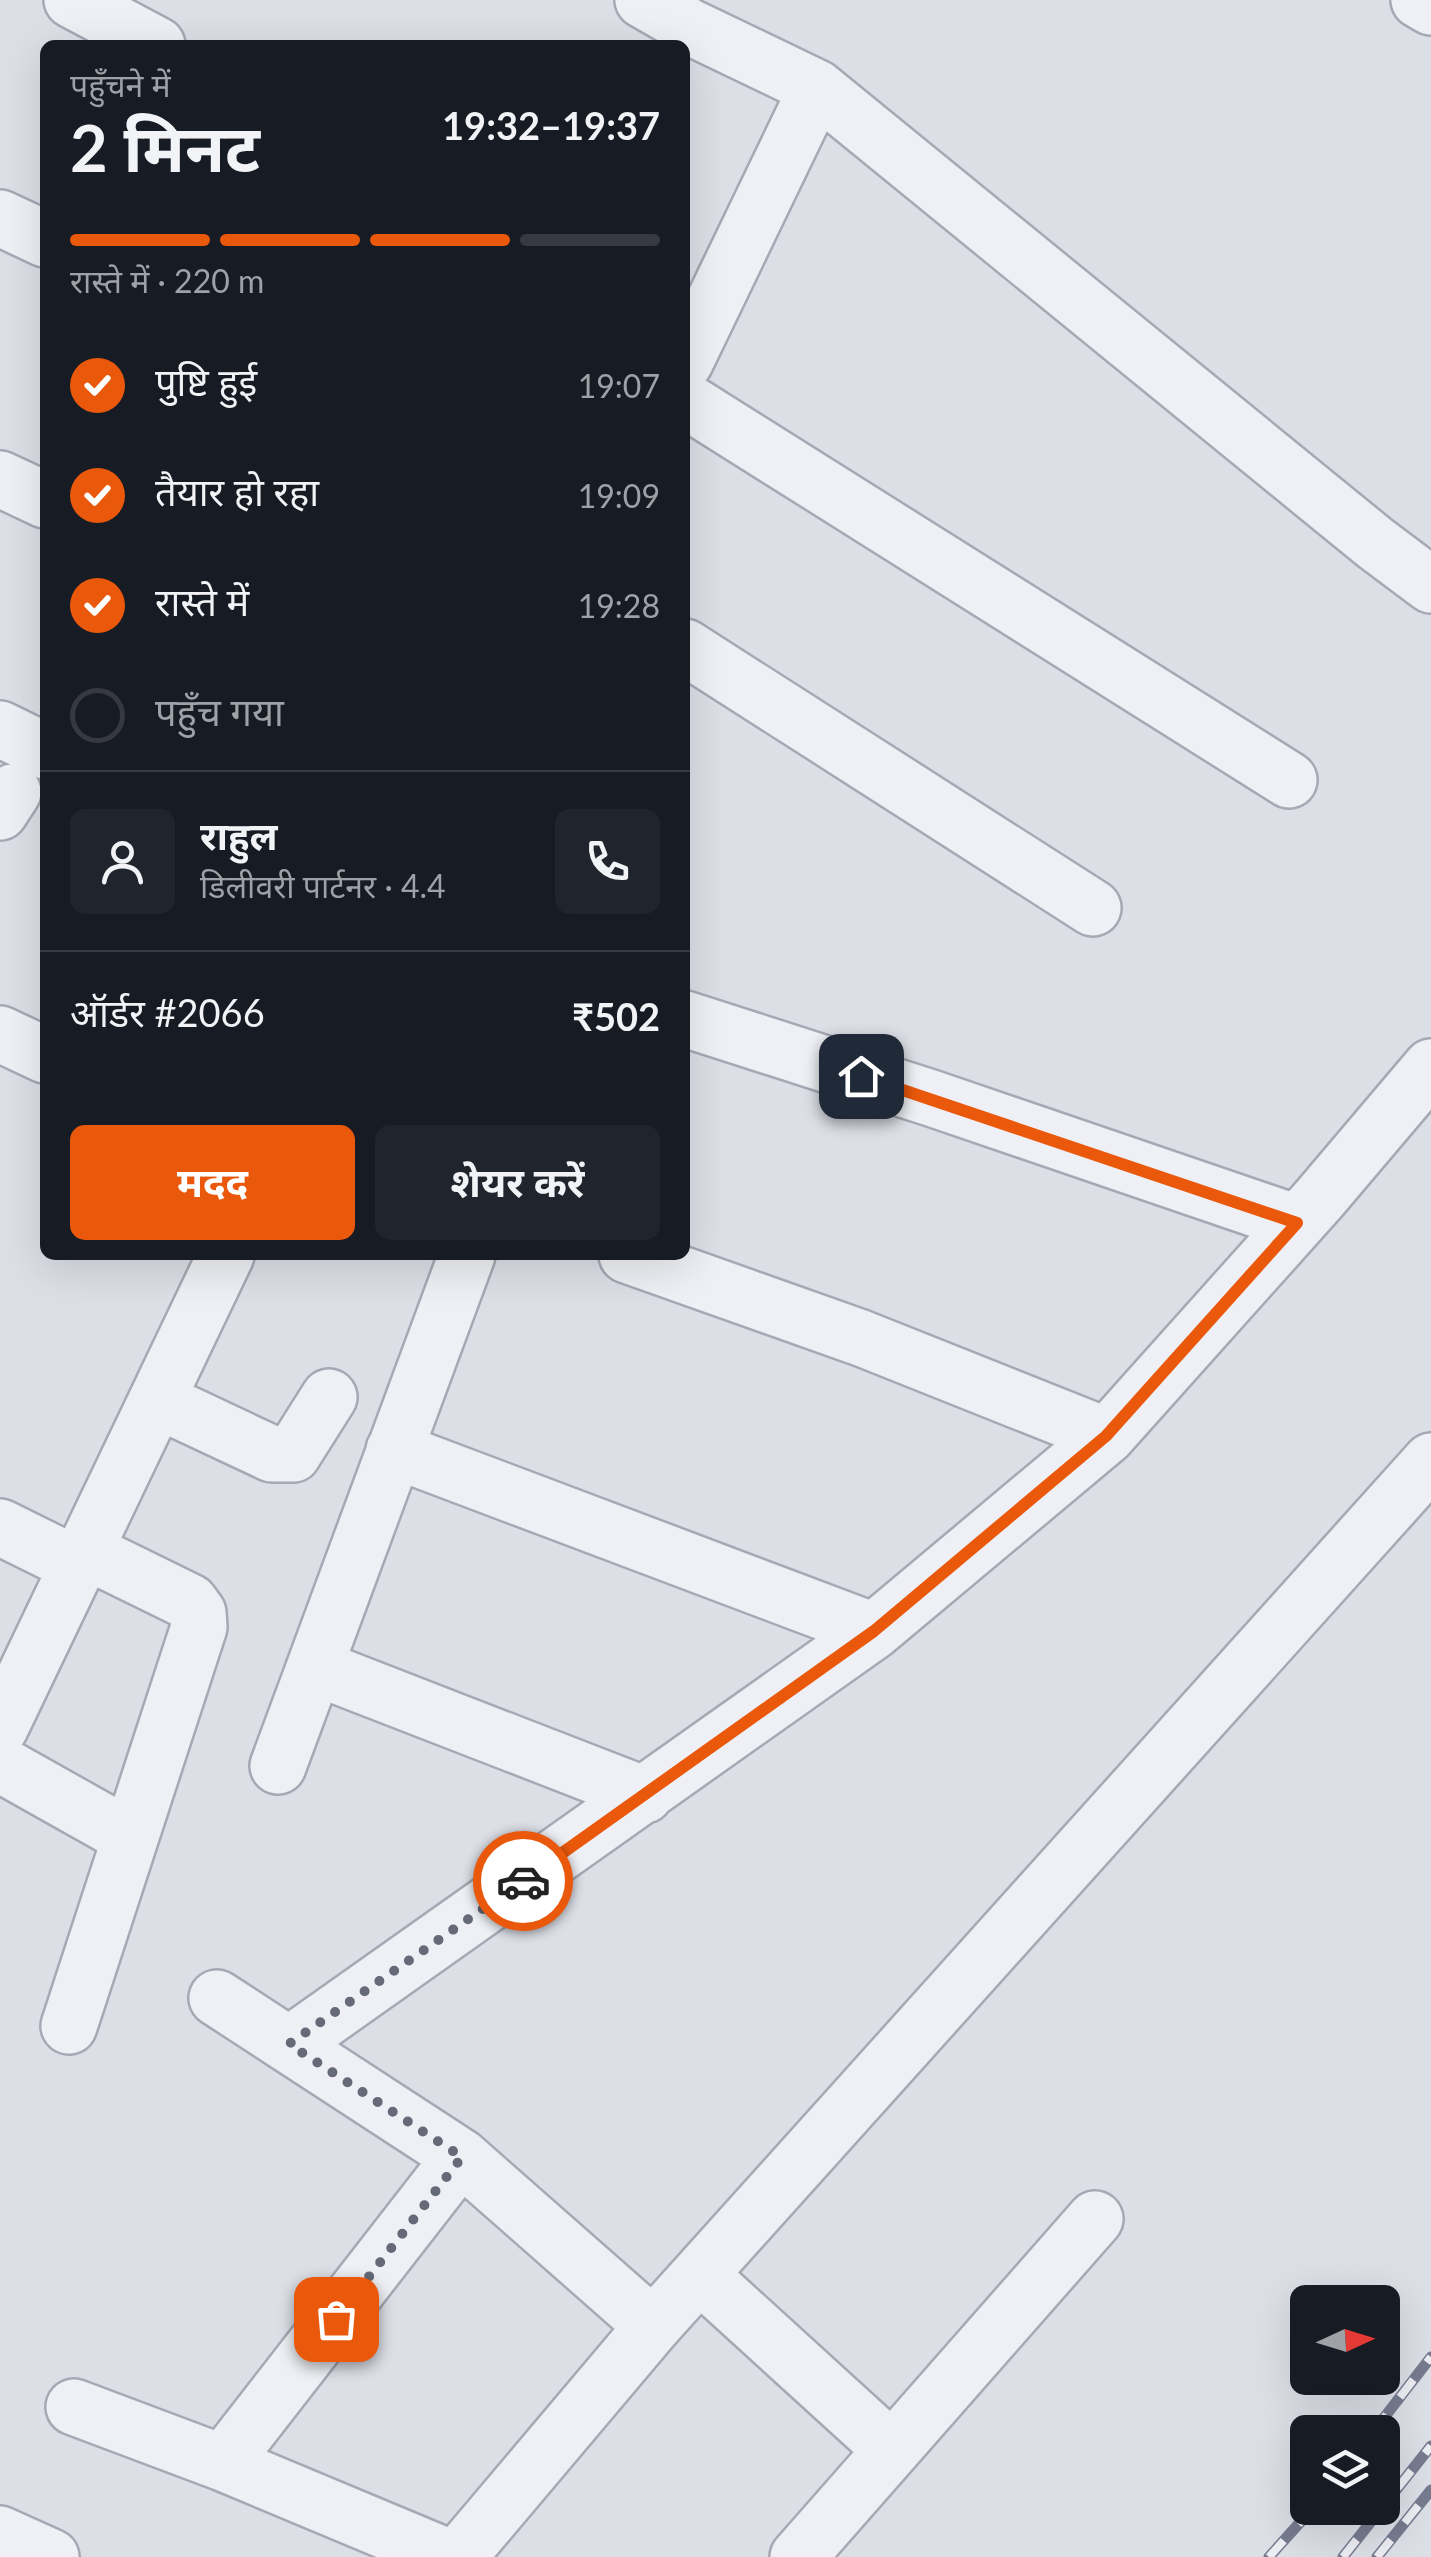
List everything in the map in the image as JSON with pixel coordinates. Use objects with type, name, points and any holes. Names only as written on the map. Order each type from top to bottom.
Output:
[{"type":"street","points":[[72,0],[148,40]]},
{"type":"street","points":[[643,0],[816,88],[1431,585]]},
{"type":"street","points":[[691,340],[816,88]]},
{"type":"street","points":[[0,218],[40,238]]},
{"type":"street","points":[[690,403],[1289,780]]},
{"type":"street","points":[[0,479],[40,498]]},
{"type":"street","points":[[690,650],[1093,908]]},
{"type":"street","points":[[0,729],[19,785]]},
{"type":"street","points":[[690,1021],[1297,1223]]},
{"type":"street","points":[[0,1034],[40,1053]]},
{"type":"street","points":[[289,2044],[874,1631],[1106,1436],[1431,1067]]},
{"type":"street","points":[[0,1728],[224,1260]]},
{"type":"street","points":[[278,1766],[465,1260]]},
{"type":"street","points":[[641,1260],[862,1338],[1106,1436]]},
{"type":"street","points":[[157,1400],[272,1454],[293,1454],[329,1397]]},
{"type":"street","points":[[394,1450],[874,1631]]},
{"type":"street","points":[[458,2557],[653,2326],[1431,1461]]},
{"type":"street","points":[[0,1527],[190,1602],[198,1614],[199,1627],[69,2026]]},
{"type":"street","points":[[315,1667],[645,1795]]},
{"type":"street","points":[[0,1764],[130,1837]]},
{"type":"street","points":[[217,1998],[462,2157],[653,2326]]},
{"type":"street","points":[[224,2464],[462,2157]]},
{"type":"street","points":[[798,2557],[1095,2220]]},
{"type":"street","points":[[701,2276],[892,2450]]},
{"type":"street","points":[[74,2406],[448,2557]]},
{"type":"street","points":[[0,2534],[51,2557]]},
{"type":"railway","points":[[1386,2415],[1431,2357]]},
{"type":"railway","points":[[1343,2557],[1431,2446]]},
{"type":"railway","points":[[1377,2557],[1431,2490]]},
{"type":"railway","points":[[1269,2557],[1298,2525]]},
{"type":"way so far","points":[[336,2319],[462,2157],[289,2044],[523,1881]]},
{"type":"route","points":[[523,1881],[874,1631],[1106,1436],[1297,1223],[861,1076]]}]
